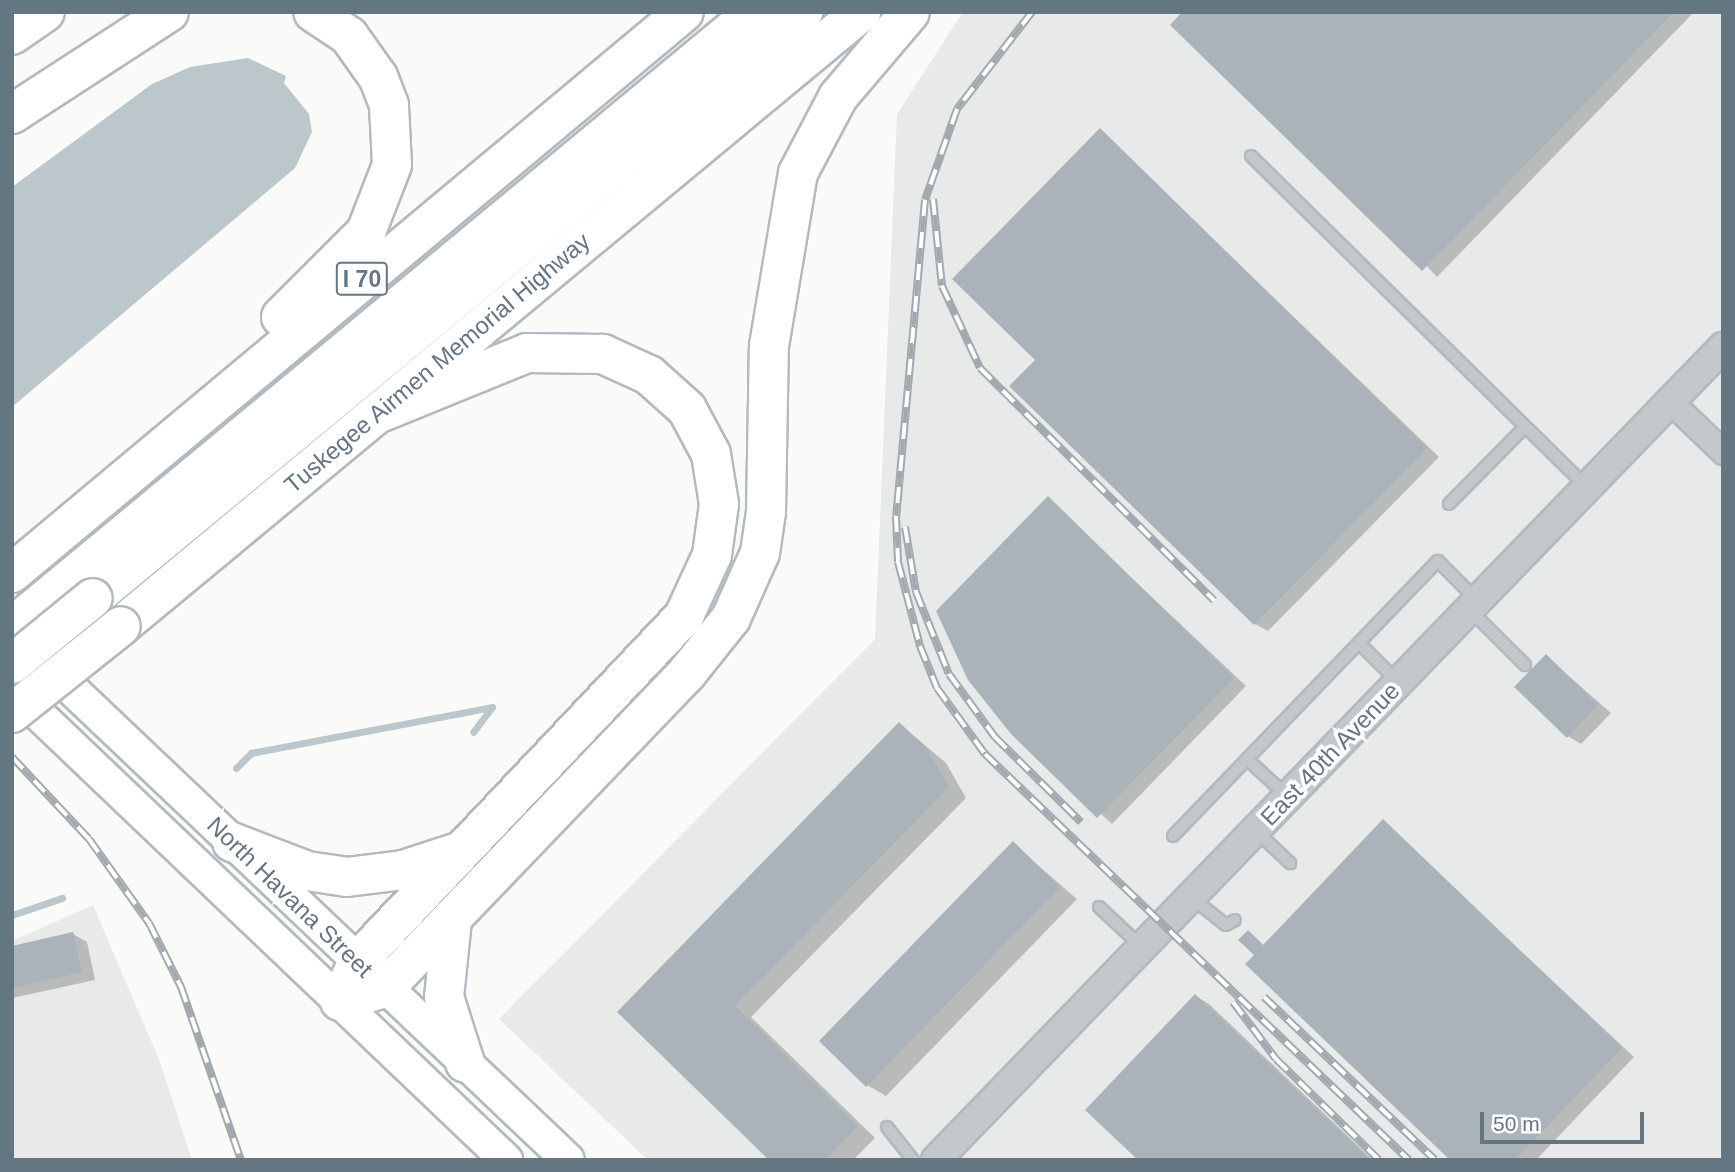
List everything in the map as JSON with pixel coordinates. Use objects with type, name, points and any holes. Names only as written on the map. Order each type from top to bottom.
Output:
[{"type":"highway","points":[[12,35],[45,12]]},
{"type":"highway","points":[[12,114],[169,12]]},
{"type":"highway","points":[[42,549],[339,262],[377,212],[392,165],[389,104],[359,47],[313,12]]},
{"type":"highway","name":"I 70","points":[[12,573],[684,12]]},
{"type":"highway","points":[[12,664],[83,588],[754,12]]},
{"type":"highway","points":[[12,627],[83,588],[803,12]]},
{"type":"highway","name":"Tuskegee Airmen Memorial Highway","points":[[12,713],[382,412],[861,12]]},
{"type":"highway","points":[[340,1001],[385,988],[687,673],[745,592],[766,512],[769,346],[798,173],[838,97],[910,12]]},
{"type":"highway","points":[[340,1001],[358,961],[684,616],[712,555],[717,478],[687,409],[649,375],[603,354],[527,353],[382,412]]},
{"type":"highway","points":[[233,842],[307,871],[347,877],[403,870],[463,851]]},
{"type":"highway","points":[[452,919],[444,997],[465,1063]]},
{"type":"main road","name":"North Havana Street","points":[[12,633],[568,1160]]},
{"type":"main road","name":"North Havana Street","points":[[12,689],[340,1001],[492,1155]]},
{"type":"street","name":"East 40th Avenue","points":[[936,1160],[1723,347]]},
{"type":"street","points":[[1670,401],[1723,452]]},
{"type":"lane","points":[[1251,156],[1587,487]]},
{"type":"lane","points":[[1448,504],[1525,427]]},
{"type":"lane","points":[[1173,836],[1438,561],[1525,665]]},
{"type":"lane","points":[[1359,643],[1399,683]]},
{"type":"lane","points":[[1247,759],[1288,797]]},
{"type":"lane","points":[[1256,831],[1290,863]]},
{"type":"lane","points":[[1192,898],[1226,925],[1235,920]]},
{"type":"lane","points":[[1099,907],[1143,948]]},
{"type":"lane","points":[[887,1127],[912,1160]]},
{"type":"shaded area","points":[[963,12],[1723,12],[1723,1160],[648,1160],[499,1019],[875,639],[897,114]]},
{"type":"shaded area","points":[[248,58],[286,76],[284,83],[309,114],[312,132],[295,168],[12,407],[12,187],[152,84],[190,67]]},
{"type":"shaded area","points":[[93,905],[160,1062],[192,1160],[12,1160],[12,941]]},
{"type":"building","points":[[1182,12],[1674,12],[1422,271],[1170,25]]},
{"type":"building","points":[[1100,128],[1427,448],[1254,625],[1009,386],[1035,360],[952,279]]},
{"type":"building","points":[[1048,496],[1234,678],[1097,818],[1011,734],[968,680],[936,611]]},
{"type":"building","points":[[1546,654],[1598,705],[1567,738],[1514,687]]},
{"type":"building","points":[[899,722],[928,750],[949,787],[735,1006],[858,1126],[825,1160],[769,1160],[617,1012]]},
{"type":"building","points":[[1383,819],[1622,1048],[1515,1160],[1450,1160],[1245,964],[1254,955],[1238,940],[1248,930],[1263,945]]},
{"type":"building","points":[[1013,841],[1060,887],[866,1087],[819,1041]]},
{"type":"building","points":[[73,932],[82,972],[12,988],[12,946]]},
{"type":"building","points":[[1195,994],[1370,1160],[1138,1160],[1085,1110]]},
{"type":"waterway","points":[[236,768],[251,753],[492,707],[473,732]]},
{"type":"waterway","points":[[12,915],[62,898]]},
{"type":"railway","points":[[1032,12],[957,109],[925,200],[896,516],[898,562],[920,646],[937,688],[985,754],[1409,1160]]},
{"type":"railway","points":[[933,199],[942,286],[980,368],[1214,600]]},
{"type":"railway","points":[[905,527],[916,592],[949,674],[995,737],[1081,822]]},
{"type":"railway","points":[[12,757],[89,839],[149,923],[181,987],[241,1160]]},
{"type":"railway","points":[[1264,997],[1435,1160]]},
{"type":"railway","points":[[1233,1002],[1276,1059],[1379,1160]]}]
